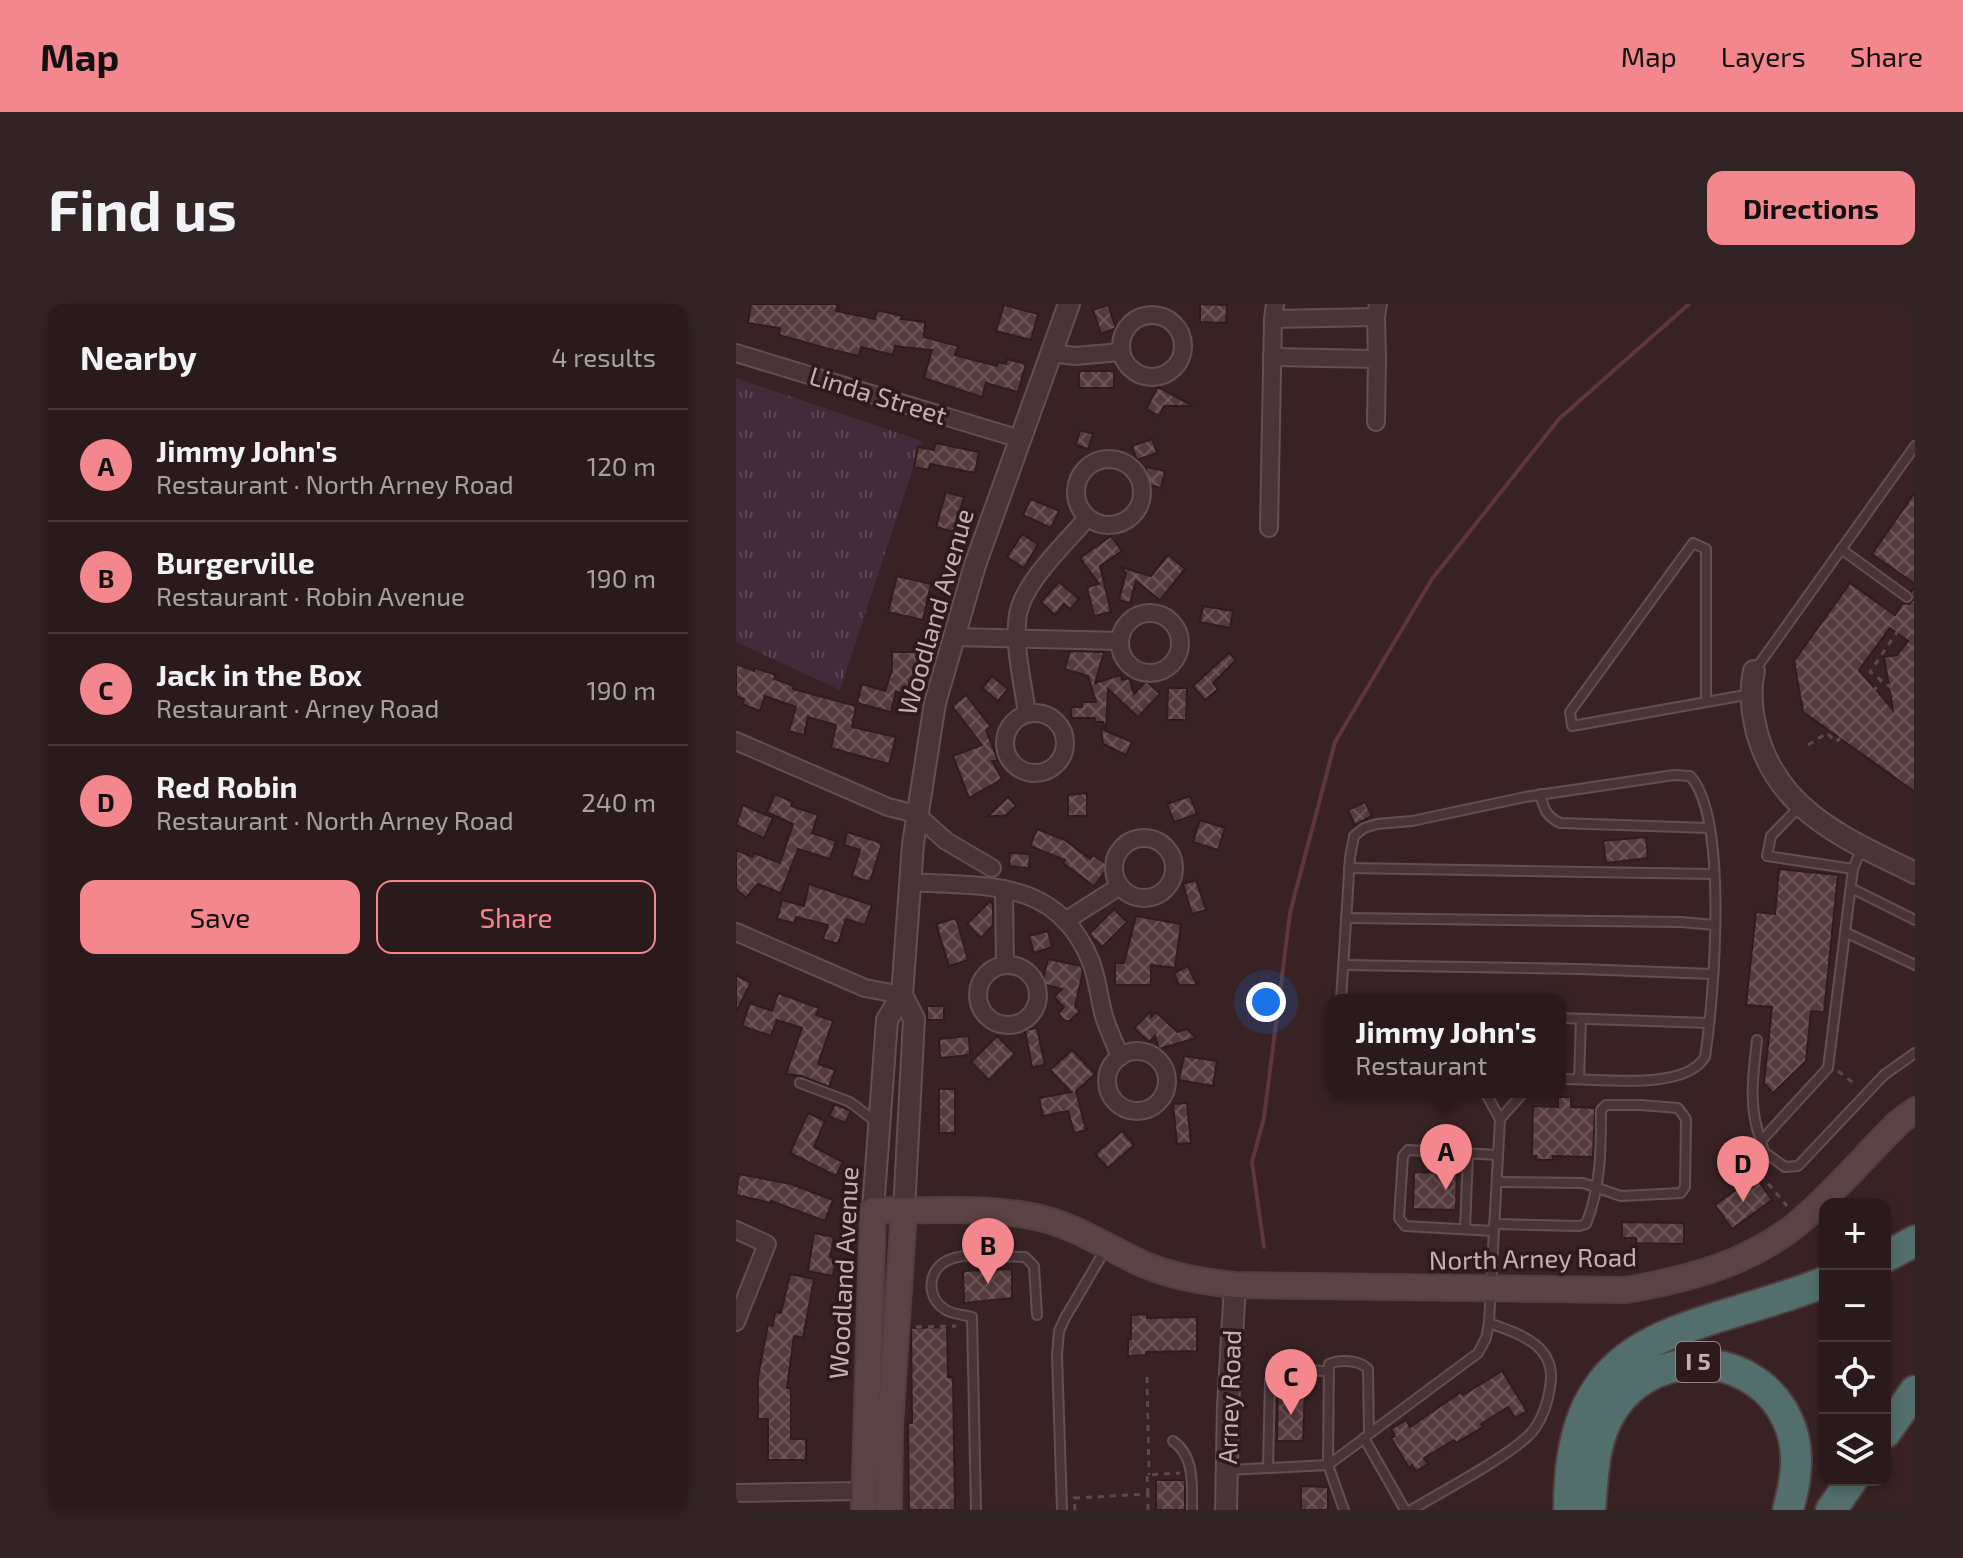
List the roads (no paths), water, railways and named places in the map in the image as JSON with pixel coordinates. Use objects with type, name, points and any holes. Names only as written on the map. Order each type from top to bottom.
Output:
[{"type":"highway","points":[[1891,1254],[1915,1241]]},
{"type":"highway","name":"I 5","points":[[1573,1509],[1572,1451],[1584,1408],[1605,1379],[1628,1357],[1669,1332],[1819,1284]]},
{"type":"highway","name":"I 5","points":[[1573,1509],[1612,1410],[1643,1379],[1665,1368],[1703,1362],[1734,1370],[1761,1384],[1784,1413],[1797,1457],[1788,1510]]},
{"type":"highway","points":[[1891,1425],[1915,1391]]},
{"type":"highway","points":[[1831,1510],[1848,1486]]},
{"type":"main road","name":"North Arney Road","points":[[873,1210],[1027,1216],[1064,1225],[1146,1265],[1203,1282],[1490,1290],[1626,1290],[1682,1280],[1763,1247],[1801,1220],[1898,1123],[1915,1110]]},
{"type":"main road","name":"Woodland Avenue","points":[[864,1500],[873,1210]]},
{"type":"main road","name":"Woodland Avenue","points":[[889,1510],[890,1425],[904,1211]]},
{"type":"street","name":"Woodland Avenue","points":[[873,1210],[887,1020],[902,995],[916,814],[935,703],[952,637],[1069,304]]},
{"type":"street","points":[[1269,528],[1274,311],[1377,310],[1376,422]]},
{"type":"street","points":[[1051,353],[1075,356],[1121,352]]},
{"type":"street","name":"Linda Street","points":[[736,353],[1020,439]]},
{"type":"street","points":[[1272,357],[1377,359]]},
{"type":"street","points":[[1117,459],[1135,470],[1143,485],[1142,500],[1134,516],[1117,525],[1099,524],[1087,518],[1076,498],[1076,487],[1085,468],[1099,460],[1117,459]]},
{"type":"street","points":[[1027,714],[1017,638],[1019,611],[1039,575],[1087,518]]},
{"type":"street","points":[[952,637],[1120,641]]},
{"type":"street","points":[[1754,671],[1751,694],[1753,716],[1761,746],[1773,771],[1800,806],[1815,819],[1915,873]]},
{"type":"street","points":[[736,741],[888,807],[916,814],[946,841],[992,868]]},
{"type":"street","points":[[909,882],[1004,889],[1035,897],[1055,909],[1092,964],[1105,1021],[1120,1057]]},
{"type":"street","points":[[1065,921],[1120,886]]},
{"type":"street","points":[[1004,889],[1005,965]]},
{"type":"street","points":[[736,932],[865,988],[902,995]]},
{"type":"street","name":"Woodland Avenue","points":[[902,995],[914,1019],[904,1211]]},
{"type":"street","points":[[736,1230],[767,1244],[736,1322]]},
{"type":"street","name":"Arney Road","points":[[1226,1510],[1235,1285]]},
{"type":"street","points":[[736,1493],[864,1500]]},
{"type":"lane","points":[[1754,671],[1915,446]]},
{"type":"lane","points":[[1706,701],[1706,549],[1693,543],[1570,712],[1572,726],[1751,694]]},
{"type":"lane","points":[[1841,549],[1907,597]]},
{"type":"lane","points":[[1342,994],[1349,868],[1354,836],[1364,828],[1540,794],[1674,775],[1690,776],[1700,787],[1714,874],[1713,974],[1705,1057],[1700,1066],[1683,1075],[1652,1079],[1566,1079]]},
{"type":"lane","points":[[1540,794],[1549,818],[1560,823],[1709,828]]},
{"type":"lane","points":[[1800,806],[1771,836],[1767,856],[1853,869]]},
{"type":"lane","points":[[1761,1141],[1828,1068],[1853,869],[1862,846]]},
{"type":"lane","points":[[1349,868],[1714,874]]},
{"type":"lane","points":[[1851,888],[1915,920]]},
{"type":"lane","points":[[1346,918],[1715,925]]},
{"type":"lane","points":[[1845,932],[1915,965]]},
{"type":"lane","points":[[1344,965],[1713,974]]},
{"type":"lane","points":[[1566,1019],[1708,1023]]},
{"type":"lane","points":[[1579,1079],[1581,1020]]},
{"type":"lane","points":[[1757,1040],[1751,1099],[1754,1122],[1764,1152],[1785,1167],[1798,1166],[1863,1095],[1915,1053]]},
{"type":"lane","points":[[800,1083],[850,1102],[879,1124]]},
{"type":"lane","points":[[1227,1470],[1328,1465],[1478,1353],[1489,1323],[1500,1119],[1488,1098]]},
{"type":"lane","points":[[1500,1119],[1519,1098]]},
{"type":"lane","points":[[1497,1182],[1583,1183],[1596,1187],[1621,1196],[1681,1193],[1685,1187],[1686,1119],[1678,1108],[1606,1105],[1601,1110],[1600,1171],[1596,1187],[1586,1224],[1465,1229],[1405,1226],[1399,1218],[1403,1156],[1408,1150],[1498,1155]]},
{"type":"lane","points":[[1465,1229],[1468,1154]]},
{"type":"lane","points":[[1062,1510],[1057,1355],[1059,1331],[1108,1246]]},
{"type":"lane","points":[[976,1510],[972,1321],[937,1303],[932,1293],[932,1277],[939,1264],[955,1257],[1025,1257],[1034,1266],[1037,1315]]},
{"type":"lane","points":[[1344,1510],[1328,1465],[1329,1364],[1334,1361],[1359,1362],[1368,1369],[1367,1436],[1408,1510],[1517,1445],[1534,1430],[1546,1407],[1552,1378],[1548,1359],[1538,1345],[1489,1323]]},
{"type":"lane","points":[[1268,1468],[1270,1380],[1275,1374],[1285,1371],[1327,1371]]},
{"type":"lane","points":[[1173,1441],[1183,1448],[1189,1465],[1192,1510]]},
{"type":"waterway","points":[[1264,1247],[1252,1162],[1264,1118],[1290,913],[1335,742],[1432,579],[1559,419],[1689,304]]},
{"type":"place","name":"Jimmy John's","points":[[1446,1190]]},
{"type":"place","name":"Red Robin","points":[[1743,1202]]},
{"type":"place","name":"Burgerville","points":[[988,1284]]},
{"type":"place","name":"Jack in the Box","points":[[1291,1415]]}]
